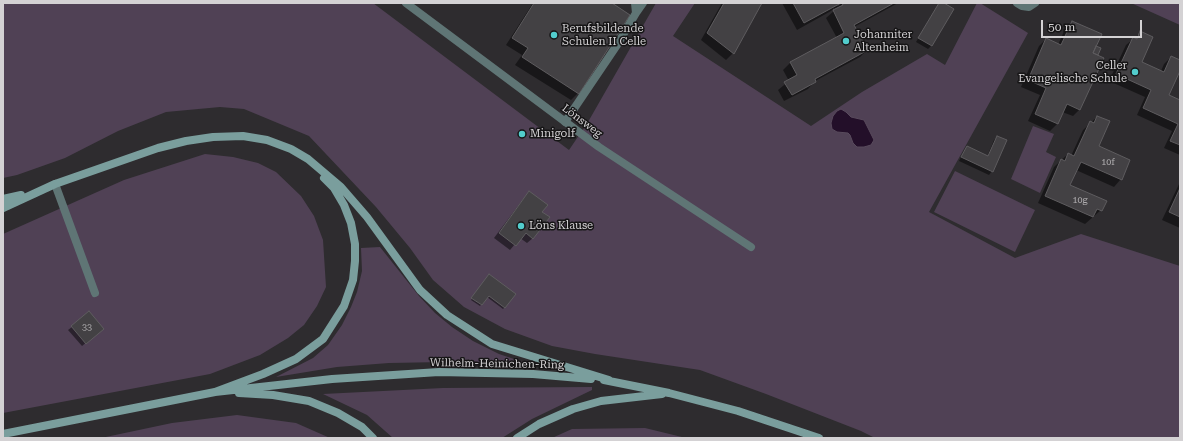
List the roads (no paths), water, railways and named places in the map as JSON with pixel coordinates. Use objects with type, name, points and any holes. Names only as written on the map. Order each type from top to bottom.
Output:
[{"type":"main road","points":[[3,208],[55,184],[158,148],[186,141],[213,137],[243,136],[267,140],[291,149],[308,159],[341,187],[367,217],[420,290],[447,315],[492,344],[609,380]]},
{"type":"main road","points":[[3,434],[215,392],[263,374],[296,359],[323,339],[344,306],[353,280],[355,244],[351,223],[344,205],[334,188],[308,159]]},
{"type":"main road","points":[[3,199],[34,193]]},
{"type":"main road","name":"Wilhelm-Heinichen-Ring","points":[[215,392],[332,379],[439,372],[533,374],[609,380],[669,393],[738,411],[819,438]]},
{"type":"main road","points":[[215,392],[274,395],[309,401],[338,413],[362,427],[373,438]]},
{"type":"main road","points":[[517,438],[540,424],[573,409],[601,401],[669,393]]},
{"type":"street","name":"Lönsweg","points":[[406,3],[599,147],[752,248]]},
{"type":"street","points":[[635,3],[636,13]]},
{"type":"street","points":[[565,122],[617,45],[643,3]]},
{"type":"street","points":[[1017,3],[1022,6],[1029,7],[1035,3]]},
{"type":"street","points":[[55,184],[95,293]]},
{"type":"place","name":"Berufsbildende Schulen II Celle","points":[[554,35]]},
{"type":"place","name":"Johanniter Altenheim","points":[[846,41]]},
{"type":"place","name":"Celler Evangelische Schule","points":[[1135,72]]},
{"type":"place","name":"Minigolf","points":[[522,134]]},
{"type":"place","name":"Löns Klause","points":[[521,226]]}]
